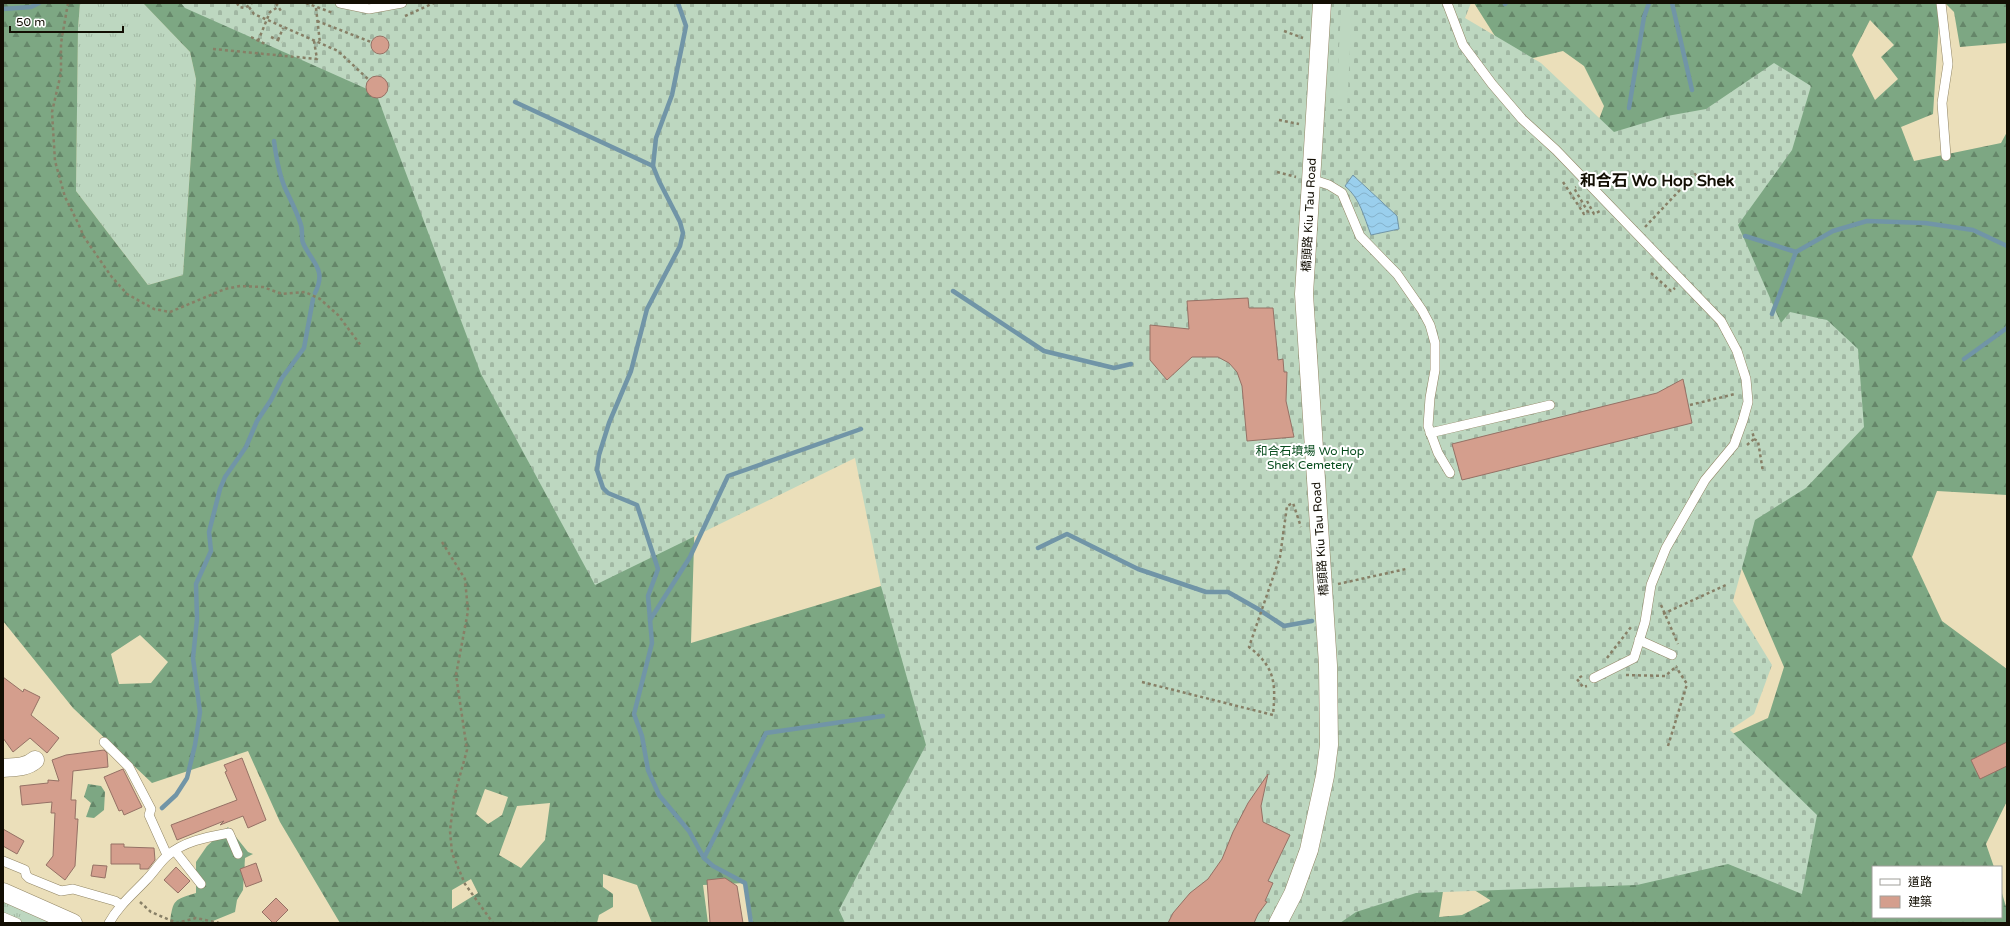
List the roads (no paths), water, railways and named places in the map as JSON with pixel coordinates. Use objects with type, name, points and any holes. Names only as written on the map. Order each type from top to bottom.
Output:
[{"type":"street","name":"橋頭路 Kiu Tau Road","points":[[1278,923],[1293,894],[1309,850],[1326,776],[1329,745],[1328,665],[1304,294],[1306,179],[1322,3]]},
{"type":"street","points":[[3,768],[25,766],[35,760]]},
{"type":"street","points":[[3,892],[73,923]]},
{"type":"lane","points":[[340,3],[369,9],[402,3]]},
{"type":"lane","points":[[1447,3],[1463,45],[1492,84],[1522,119],[1556,150],[1721,321],[1737,350],[1746,379],[1748,402],[1734,445],[1705,480],[1666,548],[1651,585],[1645,622],[1634,658],[1591,682]]},
{"type":"lane","points":[[1940,4],[1948,64],[1942,104],[1946,156]]},
{"type":"lane","points":[[1306,179],[1329,185],[1342,193],[1360,236],[1397,274],[1422,310],[1430,325],[1435,350],[1435,370],[1430,398],[1428,426],[1438,453],[1450,473]]},
{"type":"lane","points":[[1430,433],[1550,405]]},
{"type":"lane","points":[[1639,640],[1672,655]]},
{"type":"lane","points":[[104,742],[134,773],[151,809],[149,815],[171,853],[201,884]]},
{"type":"lane","points":[[109,923],[121,905],[171,853],[186,844],[207,837],[229,833],[238,854]]},
{"type":"lane","points":[[3,861],[25,870],[26,875],[29,878],[61,891],[73,889],[115,901],[121,905]]},
{"type":"lane","points":[[3,917],[17,923]]},
{"type":"water","points":[[1353,175],[1397,216],[1399,229],[1371,235],[1358,202],[1345,186]]},
{"type":"waterway","points":[[3,9],[31,7],[39,3]]},
{"type":"waterway","points":[[678,3],[686,26],[672,95],[656,138],[653,166],[680,222],[683,233],[680,246],[647,309],[631,371],[609,423],[599,455],[597,470],[603,488],[608,493],[637,505],[658,569],[648,596],[652,643],[634,714],[642,736],[648,770],[659,795],[689,831],[704,858],[713,866],[745,883],[751,923]]},
{"type":"waterway","points":[[1629,108],[1644,17],[1649,3]]},
{"type":"waterway","points":[[1672,3],[1692,90]]},
{"type":"waterway","points":[[515,102],[653,166]]},
{"type":"waterway","points":[[274,141],[281,177],[302,227],[303,243],[319,272],[318,285],[315,293]]},
{"type":"waterway","points":[[1745,236],[1796,252],[1833,231],[1867,221],[1925,223],[1973,230],[2007,246]]},
{"type":"waterway","points":[[1772,314],[1796,252]]},
{"type":"waterway","points":[[953,291],[1044,351],[1114,368],[1131,364]]},
{"type":"waterway","points":[[162,808],[176,795],[187,778],[195,745],[200,712],[193,658],[197,619],[196,584],[211,551],[209,532],[220,489],[225,477],[246,447],[257,421],[271,400],[282,378],[304,348],[313,299]]},
{"type":"waterway","points":[[1964,359],[2007,328]]},
{"type":"waterway","points":[[650,620],[690,557],[728,476],[861,429]]},
{"type":"waterway","points":[[1038,548],[1067,534],[1138,569],[1206,592],[1228,592],[1284,626],[1312,621]]},
{"type":"waterway","points":[[704,858],[766,733],[883,716]]},
{"type":"district","name":"和合石 Wo Hop Shek","points":[[1657,180]]},
{"type":"park label","name":"和合石墳場 Wo Hop Shek Cemetery","points":[[1310,458]]}]
